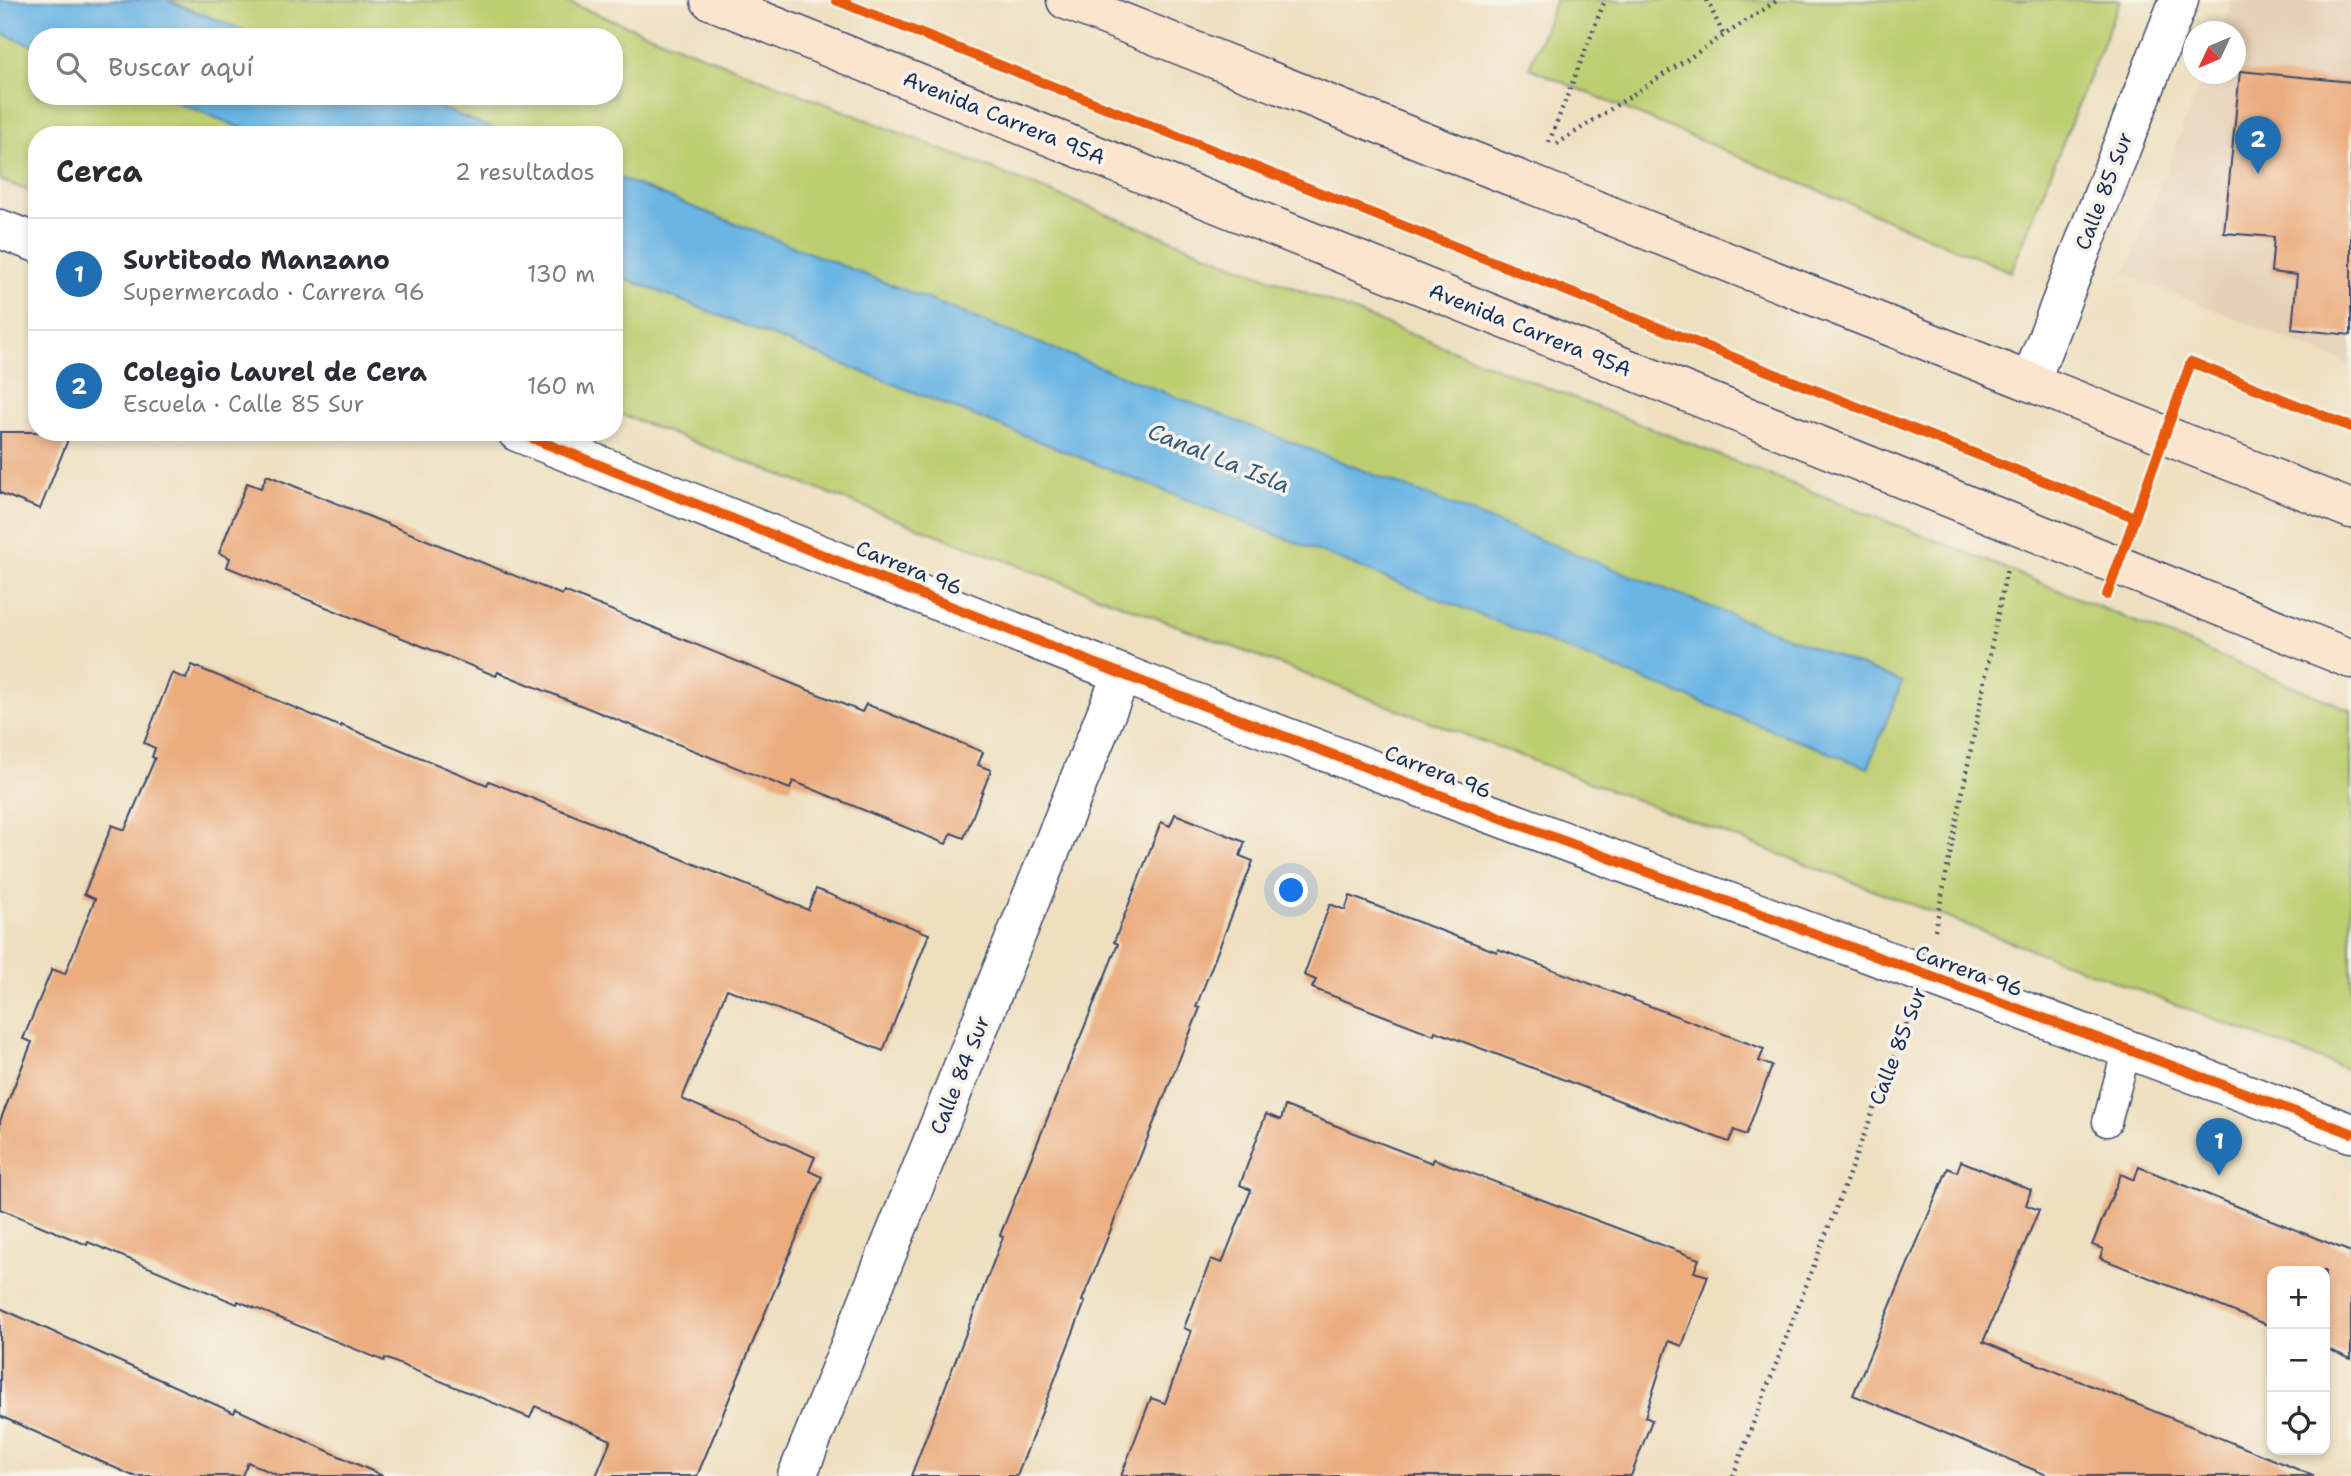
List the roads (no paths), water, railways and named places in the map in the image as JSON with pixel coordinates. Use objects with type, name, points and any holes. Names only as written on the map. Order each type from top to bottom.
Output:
[{"type":"main road","name":"Avenida Carrera 95A","points":[[710,0],[2351,659]]},
{"type":"main road","points":[[1066,0],[2351,509]]},
{"type":"street","name":"Calle 85 Sur","points":[[2030,382],[2179,0]]},
{"type":"street","points":[[0,229],[28,240]]},
{"type":"street","name":"Carrera 96","points":[[540,441],[1122,674],[2351,1133]]},
{"type":"street","name":"Calle 84 Sur","points":[[797,1476],[1122,674]]},
{"type":"lane","points":[[2107,1122],[2127,1049]]},
{"type":"water","points":[[0,0],[167,0],[237,28],[28,28],[28,44],[0,33]]},
{"type":"water","points":[[184,105],[434,105],[486,126],[237,126]]},
{"type":"water","name":"Canal La Isla","points":[[623,180],[1902,682],[1868,768],[623,278]]},
{"type":"place","name":"Colegio Laurel de Cera","points":[[2258,174]]},
{"type":"place","name":"Surtitodo Manzano","points":[[2219,1176]]}]
